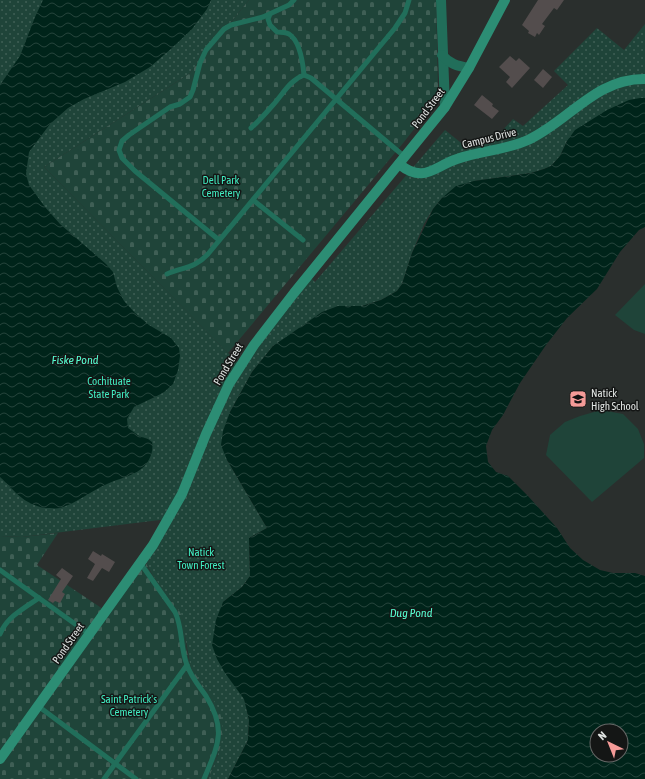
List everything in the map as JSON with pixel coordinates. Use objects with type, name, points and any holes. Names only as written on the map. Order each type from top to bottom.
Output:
[{"type":"street","points":[[441,0],[445,107]]},
{"type":"street","name":"Pond Street","points":[[0,758],[141,564],[153,545],[182,494],[206,434],[229,384],[250,350],[289,299],[445,107],[469,68],[505,0]]},
{"type":"street","points":[[442,54],[452,64],[458,67],[469,68]]},
{"type":"street","name":"Campus Drive","points":[[402,161],[412,173],[427,173],[462,157],[516,144],[539,134],[589,97],[612,85],[625,81],[645,80]]},
{"type":"lane","points":[[219,240],[135,171],[122,158],[119,150],[122,141],[129,135],[170,107],[180,104],[190,97],[200,63],[206,50],[224,29],[231,24],[253,20],[270,14],[289,5],[294,0]]},
{"type":"lane","points":[[167,274],[178,269],[189,267],[201,261],[395,28],[405,13],[409,0]]},
{"type":"lane","points":[[270,14],[268,19],[270,25],[277,32],[285,32],[291,35],[295,41],[302,56],[304,75]]},
{"type":"lane","points":[[252,128],[274,105],[290,84],[304,75],[311,78],[336,99],[402,161]]},
{"type":"lane","points":[[253,200],[303,240]]},
{"type":"lane","points":[[141,564],[175,612],[178,619],[187,665],[194,680],[214,709],[218,721],[218,744],[204,779]]},
{"type":"lane","points":[[0,570],[89,634]]},
{"type":"lane","points":[[0,634],[7,622],[15,614],[39,598]]},
{"type":"lane","points":[[104,779],[187,665]]},
{"type":"lane","points":[[38,706],[136,779]]},
{"type":"green space","name":"Cochituate State Park","points":[[0,0],[249,0],[189,74],[44,167],[240,365],[308,275],[315,282],[445,130],[465,146],[491,143],[513,119],[523,126],[568,85],[554,71],[597,28],[624,50],[645,24],[645,98],[640,98],[567,141],[560,156],[551,166],[531,173],[474,181],[442,198],[424,224],[412,253],[402,284],[397,291],[381,300],[362,306],[338,306],[273,346],[252,372],[230,412],[227,460],[267,528],[249,538],[250,576],[242,587],[223,602],[249,720],[248,740],[228,779],[208,779],[218,755],[207,692],[197,679],[190,664],[182,618],[178,610],[153,576],[144,559],[168,519],[22,537],[0,536]]},
{"type":"green space","name":"Dell Park Cemetery","points":[[249,0],[436,0],[438,89],[436,96],[428,110],[404,142],[228,353],[44,167],[189,74]]},
{"type":"green space","points":[[645,284],[645,334],[634,330],[615,315]]},
{"type":"green space","points":[[601,410],[623,414],[638,429],[644,444],[644,458],[592,502],[546,455],[550,435],[565,422]]},
{"type":"green space","name":"Saint Patrick's Cemetery","points":[[58,533],[37,565],[106,611],[144,559],[153,575],[177,607],[184,623],[187,653],[191,665],[196,676],[217,706],[221,715],[223,734],[219,752],[208,779],[0,779],[0,536],[22,537]]},
{"type":"water","name":"Fiske Pond","points":[[43,0],[211,0],[207,9],[192,29],[150,67],[125,82],[84,99],[68,108],[50,124],[29,152],[26,174],[29,185],[45,207],[60,224],[106,264],[113,272],[117,287],[124,301],[149,325],[171,338],[179,348],[180,356],[178,370],[173,384],[163,393],[134,407],[127,419],[128,428],[139,436],[152,442],[152,453],[146,464],[134,474],[111,482],[60,508],[45,508],[25,500],[0,477],[0,85],[20,56]]},
{"type":"water","name":"Dug Pond","points":[[645,98],[645,227],[639,230],[620,252],[597,289],[567,318],[546,345],[520,383],[503,415],[492,430],[486,446],[488,462],[496,472],[508,476],[528,496],[557,528],[570,548],[583,560],[600,570],[613,573],[635,573],[645,576],[645,779],[228,779],[248,740],[249,720],[244,699],[225,673],[217,659],[212,645],[216,620],[223,602],[242,587],[250,576],[249,538],[267,528],[227,460],[221,445],[223,431],[230,412],[252,372],[273,346],[322,312],[338,306],[362,306],[381,300],[397,291],[402,284],[412,253],[433,209],[442,198],[456,186],[474,181],[531,173],[551,166],[560,156],[567,141],[575,130],[607,110],[629,100]]},
{"type":"building","points":[[538,0],[564,0],[557,10],[554,8],[542,24],[545,26],[539,35],[537,33],[535,37],[528,33],[529,31],[522,25]]},
{"type":"building","points":[[510,56],[516,61],[519,58],[530,68],[512,88],[506,82],[510,77],[499,67]]},
{"type":"building","points":[[543,69],[552,77],[543,88],[534,80]]},
{"type":"building","points":[[482,95],[499,111],[492,119],[474,105]]},
{"type":"building","points":[[93,551],[101,556],[102,554],[115,562],[109,572],[102,568],[93,581],[87,578],[95,564],[88,559]]},
{"type":"building","points":[[62,568],[73,576],[62,592],[65,594],[60,603],[55,601],[53,603],[48,600],[61,579],[56,575]]},
{"type":"place","name":"Natick High School","points":[[578,399]]},
{"type":"park label","name":"Natick Town Forest","points":[[201,558]]}]
